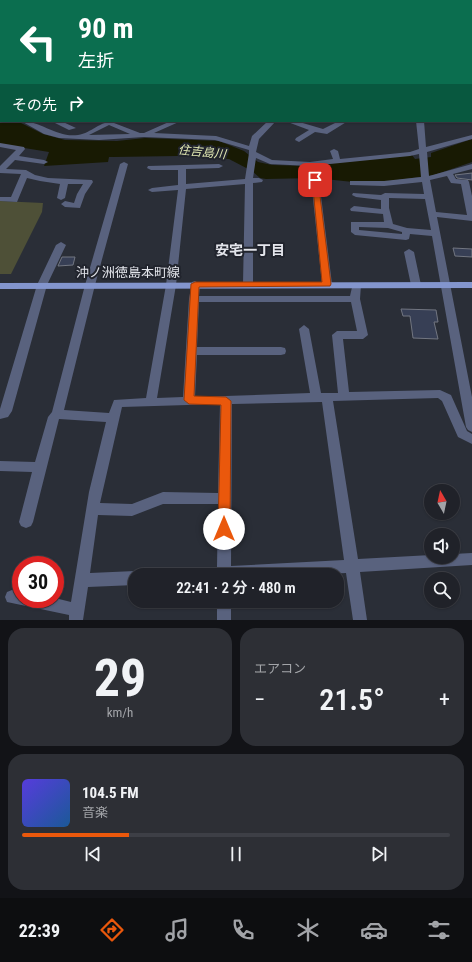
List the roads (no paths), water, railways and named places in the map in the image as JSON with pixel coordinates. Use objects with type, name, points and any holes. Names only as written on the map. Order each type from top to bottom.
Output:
[{"type":"main road","name":"沖ノ洲徳島本町線","points":[[0,286],[195,284],[472,285]]},
{"type":"street","points":[[27,122],[59,136],[121,138],[143,135],[175,122]]},
{"type":"street","points":[[37,127],[47,122]]},
{"type":"street","points":[[57,122],[72,128]]},
{"type":"street","points":[[80,137],[111,122],[133,134],[216,138],[252,153],[263,160],[277,163],[310,164],[423,154],[472,138]]},
{"type":"street","points":[[248,284],[249,181],[253,142],[258,134],[271,122]]},
{"type":"street","points":[[292,122],[324,132],[342,122]]},
{"type":"street","points":[[420,122],[425,178],[445,285],[467,376],[472,427]]},
{"type":"street","points":[[300,140],[314,129]]},
{"type":"street","points":[[0,145],[21,149],[0,171],[26,172],[25,174],[33,178],[89,182],[81,194],[77,206],[63,201],[65,181]]},
{"type":"street","points":[[334,151],[337,161]]},
{"type":"street","points":[[13,157],[44,162]]},
{"type":"street","points":[[26,522],[54,417],[57,414],[90,285],[124,164]]},
{"type":"street","points":[[151,168],[219,166]]},
{"type":"street","points":[[353,183],[381,184],[425,178],[449,174],[472,166]]},
{"type":"street","points":[[151,402],[171,285],[182,187],[182,167]]},
{"type":"street","points":[[0,199],[14,200],[25,174]]},
{"type":"street","points":[[432,214],[472,218],[468,182],[454,181],[449,174]]},
{"type":"street","points":[[152,190],[259,180]]},
{"type":"street","points":[[315,180],[327,284]]},
{"type":"street","points":[[389,225],[385,208],[385,195],[429,197]]},
{"type":"street","points":[[356,196],[385,198]]},
{"type":"street","points":[[354,209],[387,212]]},
{"type":"street","points":[[406,231],[406,237],[355,232],[354,224],[389,225],[406,231],[419,231],[436,234]]},
{"type":"street","points":[[0,414],[5,414],[42,285],[61,245]]},
{"type":"street","points":[[409,252],[416,285]]},
{"type":"street","points":[[189,400],[195,284]]},
{"type":"street","points":[[344,397],[337,335],[363,335],[355,299],[356,285]]},
{"type":"street","points":[[194,299],[355,299]]},
{"type":"street","points":[[304,329],[321,398],[352,565],[360,620]]},
{"type":"street","points":[[191,351],[281,351]]},
{"type":"street","points":[[52,608],[77,615],[95,492],[118,403],[440,394],[447,398],[462,434],[472,439]]},
{"type":"street","points":[[224,568],[226,401]]},
{"type":"street","points":[[57,414],[113,418]]},
{"type":"street","points":[[0,466],[40,467]]},
{"type":"street","points":[[93,509],[132,510],[163,498],[224,499]]},
{"type":"street","points":[[309,568],[472,559]]},
{"type":"street","points":[[83,580],[128,578]]},
{"type":"street","points":[[224,608],[224,620]]},
{"type":"water","name":"住吉島川","points":[[0,122],[19,122],[43,134],[65,140],[117,141],[145,138],[219,141],[244,151],[258,162],[272,165],[304,166],[412,155],[415,159],[431,157],[431,153],[472,139],[472,162],[434,175],[383,182],[353,182],[315,178],[266,179],[260,178],[252,171],[229,159],[178,156],[109,157],[108,162],[44,166],[49,152],[0,144]]},
{"type":"district","name":"安宅一丁目","points":[[250,250]]}]
